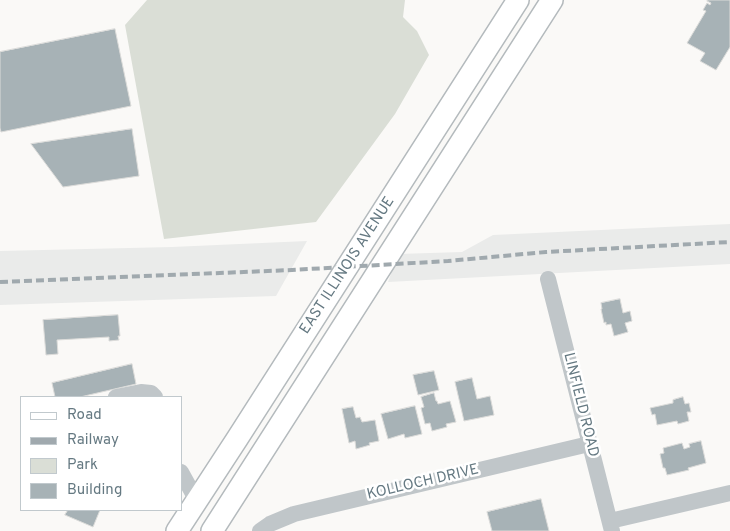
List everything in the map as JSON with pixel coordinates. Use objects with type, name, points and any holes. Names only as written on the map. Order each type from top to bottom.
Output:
[{"type":"main road","name":"EAST ILLINOIS AVENUE","points":[[177,531],[518,0]]},
{"type":"main road","name":"EAST ILLINOIS AVENUE","points":[[212,531],[552,0]]},
{"type":"street","name":"LINFIELD ROAD","points":[[548,279],[611,526]]},
{"type":"street","points":[[121,396],[141,392],[151,393],[154,396]]},
{"type":"street","name":"KOLLOCH DRIVE","points":[[260,531],[270,524],[294,514],[589,444]]},
{"type":"street","points":[[182,474],[197,501]]},
{"type":"street","points":[[611,526],[730,493]]},
{"type":"shaded area","points":[[730,224],[730,264],[388,282],[398,254],[462,252],[493,235]]},
{"type":"shaded area","points":[[307,241],[276,296],[0,305],[0,251],[172,247]]},
{"type":"green space","points":[[147,0],[405,0],[403,17],[417,31],[429,55],[395,114],[316,222],[164,239],[125,25]]},
{"type":"building","points":[[708,0],[730,0],[730,47],[716,70],[700,61],[705,53],[687,43],[706,11],[703,10],[707,3],[710,5],[711,3]]},
{"type":"building","points":[[115,29],[131,106],[1,132],[0,52]]},
{"type":"building","points":[[132,129],[139,176],[63,187],[31,144]]},
{"type":"building","points":[[620,299],[623,313],[630,311],[632,321],[625,323],[628,332],[614,336],[611,324],[606,325],[606,322],[604,323],[601,303]]},
{"type":"building","points":[[118,315],[119,340],[109,341],[109,337],[57,340],[58,354],[46,355],[43,320]]},
{"type":"building","points":[[132,364],[136,384],[84,396],[55,396],[52,383]]},
{"type":"building","points":[[434,371],[439,390],[418,395],[413,375]]},
{"type":"building","points":[[472,378],[477,399],[490,396],[494,415],[464,421],[455,382]]},
{"type":"building","points":[[434,393],[438,404],[450,401],[456,422],[446,424],[447,427],[432,431],[430,423],[425,424],[421,408],[424,407],[421,397]]},
{"type":"building","points":[[683,397],[685,404],[689,403],[691,412],[687,412],[689,421],[678,424],[677,421],[657,425],[655,414],[652,415],[650,408],[673,403],[673,400]]},
{"type":"building","points":[[415,406],[422,434],[405,438],[404,434],[388,439],[381,414]]},
{"type":"building","points":[[353,407],[356,418],[360,417],[362,422],[375,420],[379,441],[356,449],[355,441],[349,443],[342,409]]},
{"type":"building","points":[[701,441],[706,463],[688,468],[689,470],[667,475],[665,468],[663,468],[660,454],[664,453],[663,448],[682,443],[684,449],[690,447],[689,444]]},
{"type":"building","points":[[541,499],[549,531],[492,531],[487,512]]},
{"type":"building","points":[[67,511],[100,511],[93,527],[65,515]]},
{"type":"railway","points":[[0,282],[292,270],[448,261],[546,252],[730,242]]}]
